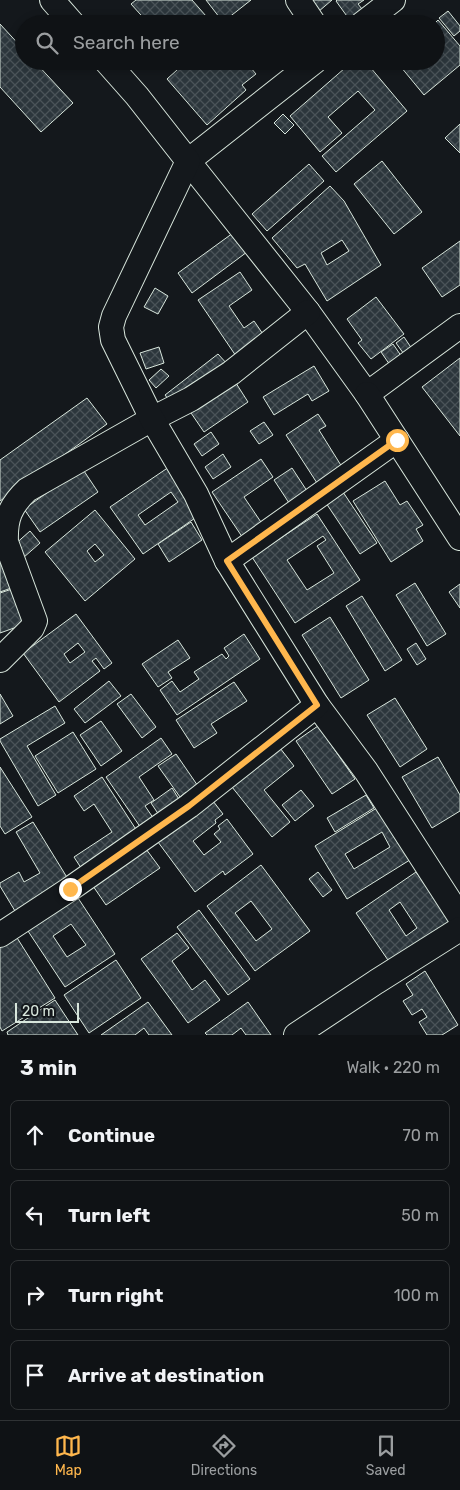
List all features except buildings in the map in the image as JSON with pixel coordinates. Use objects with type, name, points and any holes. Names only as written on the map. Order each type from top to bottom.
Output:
[{"type":"street","points":[[52,0],[65,15]]},
{"type":"street","points":[[298,0],[308,15]]},
{"type":"street","points":[[374,15],[393,0]]},
{"type":"street","points":[[114,70],[308,312],[368,394],[460,538]]},
{"type":"street","points":[[304,70],[188,161],[114,316],[111,327],[113,340],[152,420],[196,494],[227,561],[317,705],[366,771],[460,917]]},
{"type":"street","points":[[0,660],[32,628],[35,621],[6,542],[9,514],[16,500],[27,490],[191,399],[231,373],[308,312]]},
{"type":"street","points":[[368,394],[460,326]]},
{"type":"street","points":[[227,561],[397,440]]},
{"type":"street","points":[[0,935],[189,806],[317,705]]},
{"type":"street","points":[[296,1035],[460,929]]},
{"type":"route","points":[[70,889],[189,806],[317,705],[227,561],[397,440]]}]
